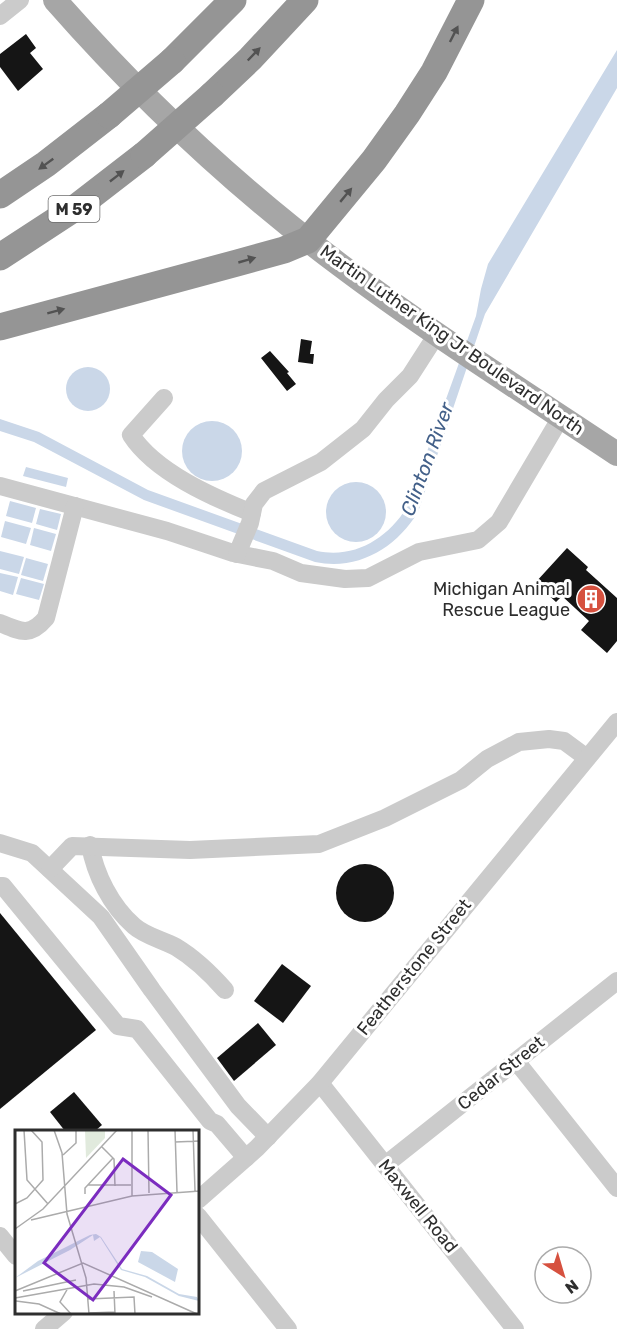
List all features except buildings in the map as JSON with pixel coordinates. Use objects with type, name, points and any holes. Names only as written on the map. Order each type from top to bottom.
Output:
[{"type":"highway","points":[[0,195],[46,164],[109,116],[172,61],[233,0]]},
{"type":"highway","name":"M 59","points":[[0,257],[78,206],[144,155],[250,59],[305,0]]},
{"type":"highway","points":[[0,327],[284,250],[308,240],[374,160],[407,114],[434,72],[471,0]]},
{"type":"main road","name":"Martin Luther King Jr Boulevard North","points":[[55,0],[110,61],[188,138],[262,203],[373,290],[617,454]]},
{"type":"street","points":[[0,16],[20,0]]},
{"type":"street","points":[[239,549],[254,504],[264,490],[321,462],[363,429],[386,400],[410,376],[439,335]]},
{"type":"street","points":[[164,398],[131,435],[139,448],[157,463],[251,518]]},
{"type":"street","points":[[0,486],[239,549],[301,573],[345,579],[368,578],[419,552],[478,540],[499,522],[561,417]]},
{"type":"street","points":[[0,623],[28,631],[37,629],[46,618],[75,506]]},
{"type":"street","name":"Featherstone Street","points":[[200,1198],[268,1137],[320,1083],[617,722]]},
{"type":"street","points":[[50,869],[72,846],[190,850],[319,844],[385,818],[461,780],[487,759],[519,742],[549,739],[564,741],[586,758]]},
{"type":"street","points":[[0,843],[32,853],[101,917],[238,1106],[268,1137]]},
{"type":"street","points":[[90,845],[94,867],[113,901],[135,927],[201,963],[225,990]]},
{"type":"street","points":[[0,886],[3,886],[118,1026],[136,1029],[210,1121],[217,1124],[246,1158]]},
{"type":"street","name":"Cedar Street","points":[[385,1166],[617,981]]},
{"type":"street","points":[[516,1061],[617,1188]]},
{"type":"street","name":"Maxwell Road","points":[[320,1083],[515,1329]]},
{"type":"street","points":[[200,1219],[288,1329]]},
{"type":"street","points":[[0,1236],[15,1255]]},
{"type":"street","points":[[44,1329],[62,1314]]},
{"type":"water","name":"Clinton River","points":[[617,50],[617,88],[485,314],[418,512],[399,536],[387,546],[361,560],[331,564],[315,562],[144,500],[34,442],[0,431],[0,419],[39,432],[148,490],[317,551],[344,552],[369,544],[390,528],[407,507],[476,316],[488,264]]},
{"type":"water","points":[[88,367],[103,374],[110,389],[103,404],[88,411],[73,404],[66,389],[73,374]]},
{"type":"water","points":[[212,421],[229,426],[237,434],[242,451],[237,468],[229,476],[212,481],[195,476],[187,468],[182,451],[187,434],[195,426]]},
{"type":"water","points":[[26,467],[68,478],[66,487],[23,476]]},
{"type":"water","points":[[350,482],[362,482],[373,487],[381,495],[386,512],[384,524],[373,537],[362,542],[350,542],[339,537],[331,529],[326,518],[326,506],[331,495],[339,487]]},
{"type":"water","points":[[10,501],[36,508],[32,523],[6,516]]},
{"type":"water","points":[[40,509],[61,514],[57,530],[36,524]]},
{"type":"water","points":[[5,521],[31,528],[26,544],[1,537]]},
{"type":"water","points":[[34,528],[56,534],[51,551],[30,545]]},
{"type":"water","points":[[0,551],[24,557],[19,574],[0,569]]},
{"type":"water","points":[[26,558],[48,564],[43,581],[21,575]]},
{"type":"water","points":[[0,573],[18,577],[13,595],[0,591]]},
{"type":"water","points":[[21,578],[44,584],[39,600],[16,594]]},
{"type":"place","name":"Michigan Animal Rescue League","points":[[591,599]]}]
